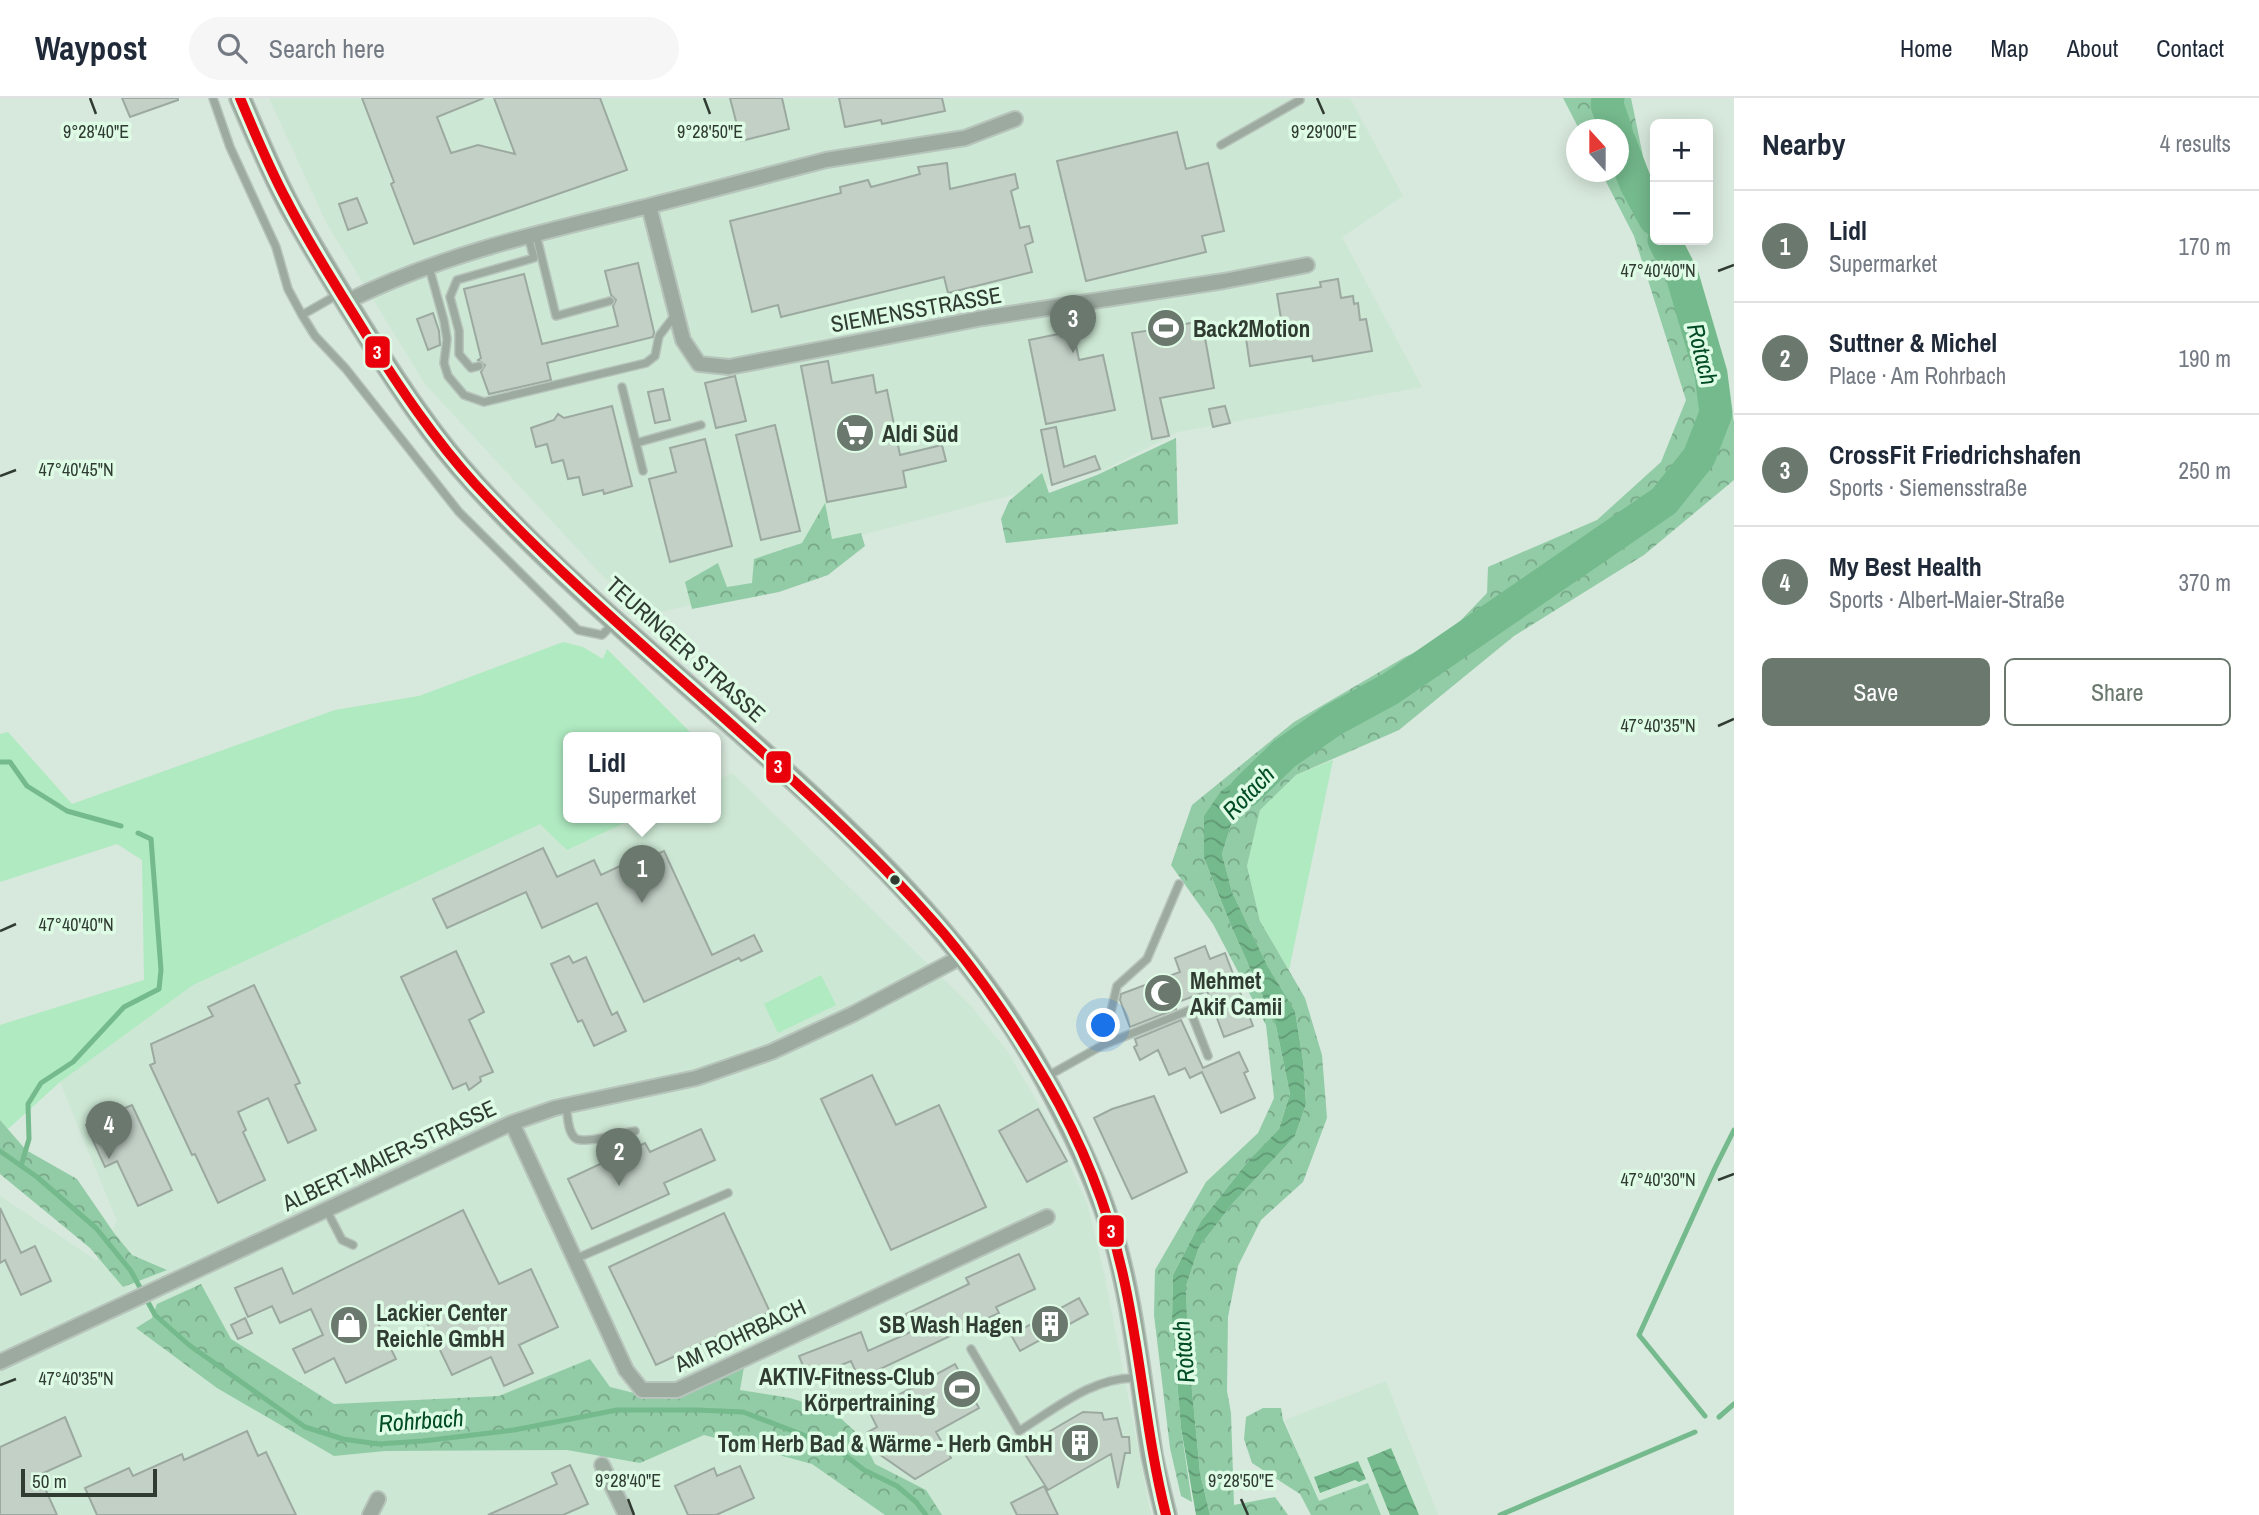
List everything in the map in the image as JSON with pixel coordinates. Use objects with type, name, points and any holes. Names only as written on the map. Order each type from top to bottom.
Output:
[{"type":"street","name":"TEURINGER STRASSE","points":[[240,98],[290,206],[344,298],[403,394],[473,482],[544,556],[881,864],[963,957],[1022,1041],[1095,1178],[1117,1247],[1129,1297],[1153,1458],[1166,1515]]},
{"type":"street","points":[[344,298],[494,244],[826,160],[965,138],[1015,119]]},
{"type":"street","name":"SIEMENSSTRASSE","points":[[649,206],[683,340],[699,364],[729,367],[983,318],[1224,281],[1307,265]]},
{"type":"street","name":"ALBERT-MAIER-STRASSE","points":[[0,1362],[512,1122],[566,1106],[696,1078],[771,1052],[853,1014],[963,957]]},
{"type":"street","name":"AM ROHRBACH","points":[[512,1122],[626,1370],[642,1390],[677,1390],[1047,1217]]},
{"type":"street","points":[[602,1465],[626,1515]]},
{"type":"street","points":[[370,1515],[378,1499]]},
{"type":"lane","points":[[213,98],[230,147],[276,247],[288,289],[315,336],[346,369],[459,512],[578,630],[602,635],[616,622]]},
{"type":"lane","points":[[1221,145],[1300,100],[1299,98]]},
{"type":"lane","points":[[532,235],[544,267],[556,316],[610,301]]},
{"type":"lane","points":[[479,366],[471,368],[459,354],[459,331],[450,297],[457,280],[534,258],[532,235]]},
{"type":"lane","points":[[429,267],[444,321],[447,340],[444,363],[448,376],[464,395],[484,402],[646,363],[654,356],[659,336],[676,314]]},
{"type":"lane","points":[[302,315],[344,298]]},
{"type":"lane","points":[[622,387],[643,471]]},
{"type":"lane","points":[[636,443],[701,425]]},
{"type":"lane","points":[[1103,1045],[1117,986],[1147,959],[1179,884]]},
{"type":"lane","points":[[1044,1078],[1103,1045],[1190,1010],[1208,1056]]},
{"type":"lane","points":[[566,1106],[570,1131],[575,1138],[584,1141],[635,1131]]},
{"type":"lane","points":[[575,1259],[728,1193]]},
{"type":"lane","points":[[326,1209],[342,1240],[353,1245]]},
{"type":"lane","points":[[971,1349],[1019,1431],[1090,1387],[1125,1377],[1142,1378]]},
{"type":"shaded area","points":[[269,98],[1350,98],[1403,196],[1342,237],[1422,387],[1178,432],[1102,471],[847,539],[831,571],[645,616],[599,572],[425,384],[327,224]]},
{"type":"shaded area","points":[[563,642],[583,647],[603,659],[607,649],[690,732],[563,732],[563,823],[624,823],[567,850],[540,824],[193,985],[60,1082],[8,1129],[0,1120],[0,1025],[144,980],[142,860],[117,844],[0,882],[0,734],[8,732],[72,804],[335,710],[419,696]]},
{"type":"shaded area","points":[[1333,760],[1289,970],[1260,921],[1247,866],[1260,809],[1296,775]]},
{"type":"shaded area","points":[[732,773],[972,1007],[1007,1051],[1035,1098],[1087,1203],[1104,1273],[1151,1515],[0,1515],[0,1196],[97,1261],[117,1221],[60,1082],[193,985],[540,823],[567,850],[624,823],[721,823],[721,778]]},
{"type":"shaded area","points":[[821,975],[836,1005],[778,1033],[764,1004]]},
{"type":"shaded area","points":[[1386,1381],[1438,1515],[1373,1515],[1321,1511],[1285,1420]]},
{"type":"green space","points":[[1563,98],[1631,98],[1650,178],[1650,245],[1678,245],[1710,319],[1734,422],[1734,480],[1644,555],[1514,636],[1399,730],[1296,775],[1260,810],[1247,866],[1260,921],[1305,998],[1322,1055],[1327,1118],[1303,1182],[1261,1220],[1238,1266],[1228,1317],[1227,1391],[1231,1413],[1234,1505],[1275,1497],[1288,1515],[1210,1515],[1200,1473],[1188,1349],[1186,1286],[1199,1247],[1233,1203],[1295,1136],[1306,1104],[1295,1011],[1267,965],[1232,892],[1222,854],[1234,815],[1280,763],[1271,756],[1204,858],[1276,1026],[1290,1094],[1279,1129],[1249,1160],[1201,1221],[1173,1275],[1172,1320],[1181,1428],[1192,1502],[1181,1496],[1170,1448],[1154,1315],[1155,1270],[1206,1182],[1258,1133],[1274,1098],[1266,1025],[1213,924],[1171,865],[1192,805],[1294,722],[1405,657],[1442,640],[1487,593],[1488,567],[1597,520],[1661,462],[1686,400],[1634,236],[1606,182],[1629,182],[1629,119],[1574,119]]},
{"type":"green space","points":[[1176,438],[1178,524],[1006,543],[1001,519],[1009,501],[1042,473],[1049,493],[1097,475]]},
{"type":"green space","points":[[825,503],[832,539],[861,533],[865,546],[828,575],[779,592],[692,609],[685,582],[718,563],[727,587],[752,583],[754,559],[802,543]]},
{"type":"green space","points":[[0,1120],[26,1150],[77,1179],[132,1255],[167,1270],[123,1287],[90,1248],[0,1174]]},
{"type":"green space","points":[[201,1284],[231,1339],[334,1404],[499,1396],[590,1359],[610,1387],[654,1398],[677,1397],[744,1367],[740,1390],[790,1398],[833,1411],[862,1438],[875,1464],[926,1490],[942,1515],[885,1515],[812,1464],[704,1435],[640,1463],[567,1450],[385,1451],[334,1456],[217,1388],[136,1328],[152,1318],[157,1304]]},
{"type":"green space","points":[[1263,1408],[1281,1408],[1283,1420],[1319,1501],[1368,1483],[1381,1515],[1311,1515],[1300,1494],[1252,1463],[1244,1439],[1246,1417]]},
{"type":"water","points":[[1271,756],[1280,764],[1234,815],[1222,854],[1232,892],[1267,965],[1295,1011],[1306,1104],[1295,1136],[1233,1203],[1199,1247],[1186,1286],[1188,1349],[1200,1473],[1210,1515],[1196,1515],[1181,1428],[1172,1320],[1173,1275],[1201,1221],[1249,1160],[1279,1129],[1290,1094],[1276,1026],[1204,858],[1204,816],[1221,791]]},
{"type":"water","points":[[1391,1448],[1419,1515],[1390,1515],[1367,1458]]},
{"type":"water","points":[[1358,1461],[1366,1479],[1359,1482],[1355,1480],[1320,1493],[1314,1477]]},
{"type":"building","points":[[122,98],[178,98],[178,100],[130,117]]},
{"type":"building","points":[[362,98],[484,98],[437,117],[451,153],[478,145],[515,154],[494,98],[600,98],[627,170],[414,244]]},
{"type":"building","points":[[730,98],[782,98],[789,129],[741,141]]},
{"type":"building","points":[[839,98],[942,98],[945,111],[882,124],[881,120],[845,127]]},
{"type":"building","points":[[1177,132],[1186,169],[1208,163],[1224,231],[1202,236],[1206,252],[1086,281],[1057,161]]},
{"type":"building","points":[[947,163],[950,189],[1015,174],[1018,188],[1011,191],[1020,228],[1029,226],[1033,242],[1025,245],[1032,272],[948,293],[944,277],[781,317],[778,305],[752,312],[730,221],[841,193],[840,187],[868,180],[871,187],[920,174],[918,167]]},
{"type":"building","points":[[357,198],[367,223],[348,230],[339,204]]},
{"type":"building","points":[[638,263],[653,337],[547,363],[551,380],[489,394],[481,372],[485,365],[478,360],[481,358],[464,289],[524,274],[542,344],[618,326],[613,306],[616,300],[611,295],[605,271]]},
{"type":"building","points":[[1338,279],[1341,298],[1353,296],[1354,304],[1358,303],[1360,320],[1366,319],[1372,351],[1313,361],[1312,356],[1250,366],[1245,331],[1282,325],[1277,294],[1321,287],[1320,282]]},
{"type":"building","points":[[433,313],[440,345],[428,350],[417,319]]},
{"type":"building","points":[[1202,321],[1214,388],[1160,398],[1169,436],[1152,439],[1132,333],[1159,329],[1159,325],[1173,323],[1174,326]]},
{"type":"building","points":[[1073,331],[1079,360],[1103,355],[1115,410],[1046,424],[1029,340]]},
{"type":"building","name":"Aldi Süd","points":[[828,361],[832,383],[873,375],[876,393],[887,390],[900,455],[942,445],[946,461],[903,471],[906,487],[827,502],[801,366]]},
{"type":"building","points":[[735,376],[746,421],[716,428],[705,383]]},
{"type":"building","points":[[663,389],[670,420],[655,423],[648,392]]},
{"type":"building","points":[[612,406],[632,486],[604,494],[603,490],[583,495],[579,477],[568,479],[563,460],[552,463],[547,444],[536,447],[531,428],[554,420],[558,414],[564,418]]},
{"type":"building","points":[[1225,406],[1230,423],[1213,427],[1209,409]]},
{"type":"building","points":[[775,425],[800,531],[761,540],[736,435]]},
{"type":"building","points":[[1056,427],[1064,467],[1095,456],[1100,469],[1052,485],[1041,430]]},
{"type":"building","points":[[705,439],[732,546],[670,562],[649,479],[676,472],[670,448]]},
{"type":"building","points":[[543,848],[557,877],[594,860],[601,875],[648,853],[650,857],[664,851],[712,955],[754,935],[762,951],[741,961],[739,958],[644,1002],[597,903],[542,928],[526,892],[447,928],[433,899]]},
{"type":"building","name":"Mehmet Akif Camii","points":[[1205,946],[1210,959],[1225,953],[1253,1026],[1224,1037],[1207,991],[1173,1004],[1176,1009],[1130,1027],[1120,1000],[1121,994],[1180,972],[1175,958]]},
{"type":"building","points":[[456,951],[484,1012],[469,1020],[493,1072],[480,1077],[481,1081],[469,1090],[466,1083],[453,1089],[401,977]]},
{"type":"building","points":[[569,956],[573,963],[586,957],[612,1015],[617,1012],[626,1031],[594,1046],[582,1020],[578,1022],[551,964]]},
{"type":"building","points":[[254,985],[300,1083],[295,1085],[316,1130],[288,1143],[268,1098],[238,1112],[246,1130],[243,1132],[265,1180],[218,1203],[195,1154],[192,1155],[150,1065],[155,1063],[151,1044],[213,1016],[208,1007]]},
{"type":"building","points":[[1181,1020],[1203,1068],[1239,1052],[1248,1071],[1244,1073],[1255,1098],[1221,1113],[1202,1072],[1190,1078],[1185,1068],[1169,1075],[1158,1050],[1140,1060],[1134,1047],[1137,1045],[1135,1039]]},
{"type":"building","points":[[872,1075],[896,1125],[939,1105],[986,1207],[891,1250],[821,1099]]},
{"type":"building","points":[[1154,1096],[1187,1172],[1132,1199],[1094,1118],[1112,1109]]},
{"type":"building","points":[[132,1105],[172,1190],[138,1206],[117,1161],[105,1167],[86,1125],[99,1119],[96,1112],[110,1106],[113,1113]]},
{"type":"building","points":[[1038,1109],[1067,1161],[1027,1182],[999,1131]]},
{"type":"building","points":[[701,1129],[715,1160],[664,1183],[669,1194],[592,1229],[568,1179],[645,1143],[650,1152]]},
{"type":"building","points":[[0,1208],[21,1253],[35,1246],[51,1281],[21,1295],[5,1260],[0,1263]]},
{"type":"building","points":[[463,1210],[499,1284],[531,1269],[558,1327],[519,1345],[533,1373],[504,1386],[491,1357],[452,1375],[417,1302],[377,1321],[396,1359],[346,1383],[334,1358],[305,1373],[293,1349],[323,1335],[311,1309],[280,1323],[272,1306],[248,1317],[235,1288],[282,1268],[293,1294]]},
{"type":"building","points":[[724,1213],[770,1312],[656,1365],[609,1267]]},
{"type":"building","points":[[1019,1254],[1035,1289],[996,1307],[999,1313],[859,1379],[851,1361],[808,1378],[799,1356],[861,1332],[868,1351],[913,1331],[906,1314],[969,1284],[966,1278]]},
{"type":"building","name":"SB Wash Hagen","points":[[1079,1298],[1088,1314],[1020,1351],[1011,1335]]},
{"type":"building","points":[[245,1318],[252,1333],[238,1339],[231,1325]]},
{"type":"building","points":[[955,1364],[979,1408],[936,1432],[951,1458],[915,1479],[879,1454],[868,1432],[877,1427],[869,1411]]},
{"type":"building","name":"Tom Herb Bad & Wärme - Herb GmbH","points":[[1083,1412],[1102,1413],[1104,1420],[1117,1418],[1122,1437],[1129,1437],[1130,1453],[1125,1453],[1118,1488],[1111,1454],[1048,1490],[1021,1448]]},
{"type":"building","points":[[65,1417],[81,1456],[39,1475],[57,1515],[0,1515],[0,1447]]},
{"type":"building","points":[[247,1431],[258,1456],[266,1452],[296,1515],[97,1515],[85,1488],[129,1468],[133,1476],[182,1454],[184,1460]]},
{"type":"building","points":[[570,1465],[588,1504],[563,1515],[488,1515],[557,1484],[552,1473]]},
{"type":"building","points":[[740,1466],[754,1498],[716,1515],[688,1515],[675,1486],[714,1468],[717,1476]]},
{"type":"building","points":[[1044,1486],[1058,1515],[1017,1515],[1011,1503]]},
{"type":"waterway","name":"Rotach","points":[[1608,98],[1607,105],[1612,119]]},
{"type":"waterway","name":"Rotach","points":[[1629,166],[1650,210]]},
{"type":"waterway","name":"Rotach","points":[[1246,791],[1284,754],[1333,720],[1390,689],[1664,501],[1699,457],[1716,413],[1711,374],[1682,275],[1667,245]]},
{"type":"waterway","points":[[0,762],[10,762],[27,786],[67,811],[121,826]]},
{"type":"waterway","points":[[21,1166],[29,1139],[28,1104],[41,1083],[73,1062],[124,1007],[159,989],[161,970],[151,839],[138,833]]},
{"type":"waterway","points":[[1705,1416],[1639,1335],[1734,1130]]},
{"type":"waterway","name":"Rohrbach","points":[[0,1151],[37,1177],[96,1228],[131,1271],[155,1315],[189,1345],[305,1427],[343,1439],[378,1444],[514,1430],[617,1410],[743,1412],[814,1439],[842,1453],[864,1470],[897,1486],[916,1502],[926,1515]]},
{"type":"waterway","points":[[1719,1417],[1734,1404]]},
{"type":"waterway","points":[[1500,1515],[1695,1432]]},
{"type":"transit line","name":"3","points":[[240,98],[274,176],[316,253],[405,394],[460,467],[529,540],[585,593],[758,748],[871,855],[941,930],[974,971],[1019,1036],[1071,1127],[1110,1224],[1129,1305],[1153,1455],[1166,1515]]},
{"type":"place","name":"Back2Motion","points":[[1166,328]]},
{"type":"place","name":"CrossFit Friedrichshafen","points":[[1073,353]]},
{"type":"place","name":"Aldi Süd","points":[[855,433]]},
{"type":"place","name":"Lidl","points":[[642,903]]},
{"type":"place","name":"Mehmet Akif Camii","points":[[1163,993]]},
{"type":"place","name":"My Best Health","points":[[109,1159]]},
{"type":"place","name":"Suttner & Michel","points":[[619,1186]]},
{"type":"place","name":"SB Wash Hagen","points":[[1050,1324]]},
{"type":"place","name":"Lackier Center Reichle GmbH","points":[[349,1325]]},
{"type":"place","name":"AKTIV-Fitness-Club Körpertraining","points":[[962,1389]]},
{"type":"place","name":"Tom Herb Bad & Wärme - Herb GmbH","points":[[1080,1443]]}]
